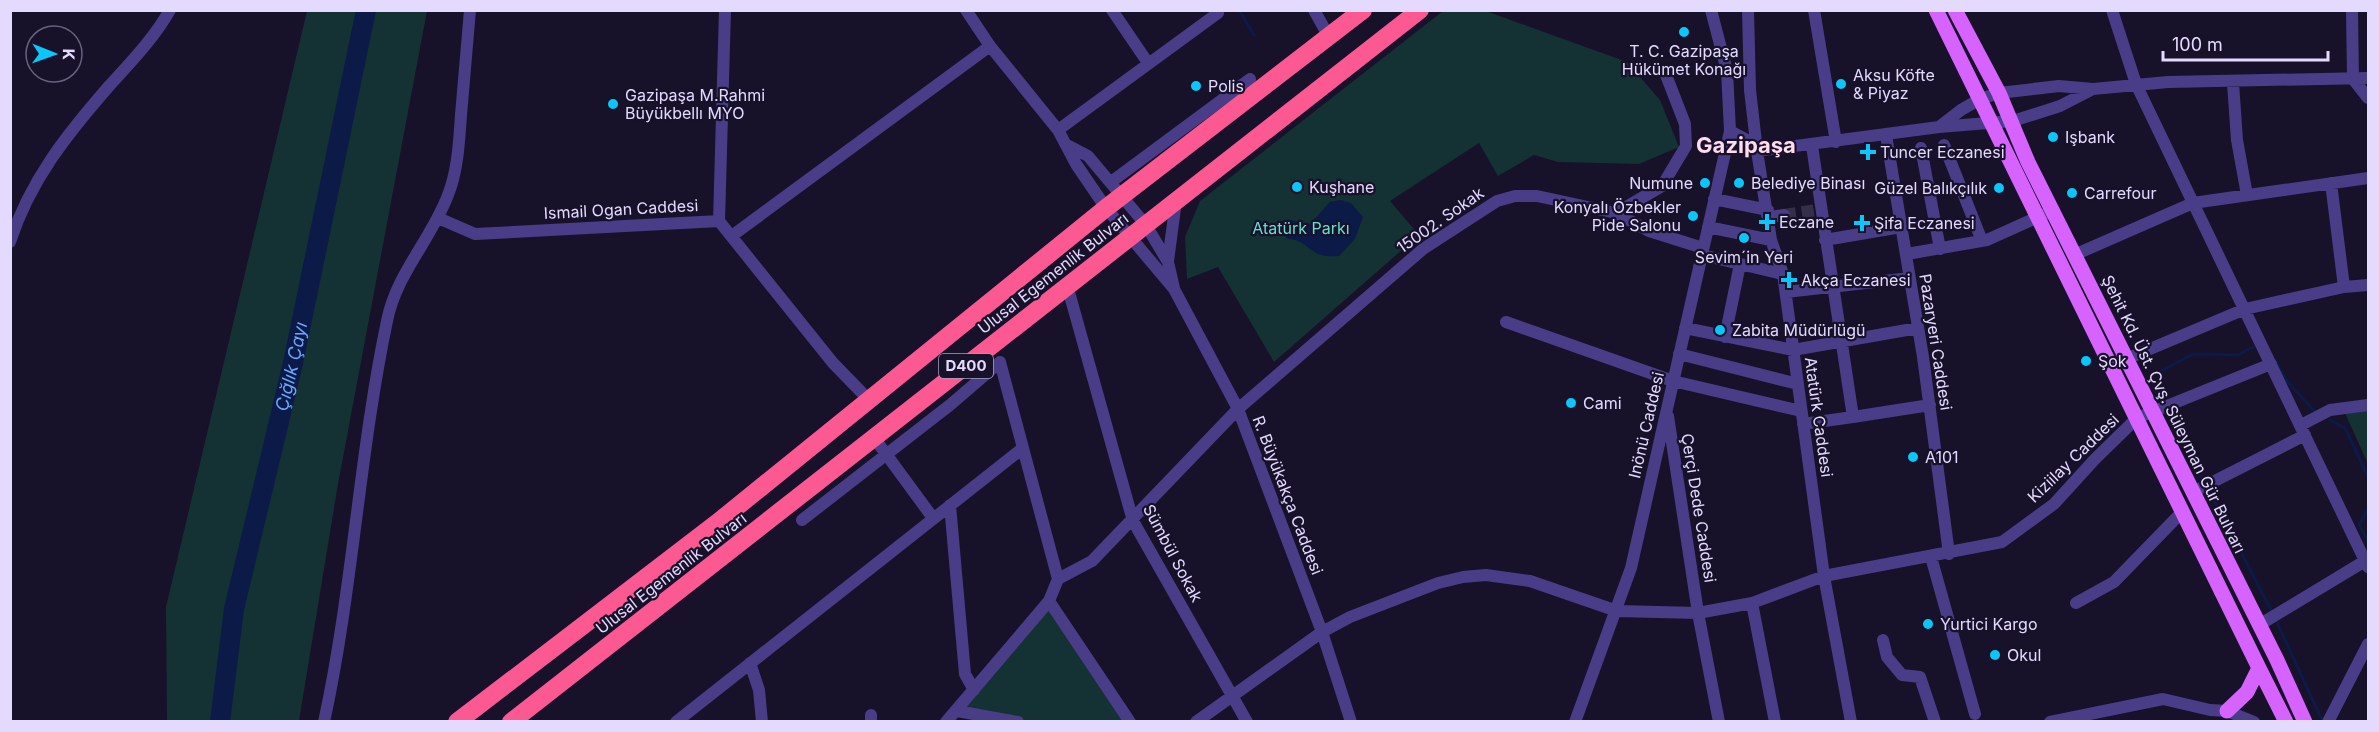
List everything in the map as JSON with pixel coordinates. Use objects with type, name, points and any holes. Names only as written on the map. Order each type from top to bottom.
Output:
[{"type":"highway","name":"Ulusal Egemenlik Bulvarı","points":[[457,722],[717,523],[1106,208],[1116,189],[1329,37],[1363,10]]},
{"type":"highway","name":"Ulusal Egemenlik Bulvarı","points":[[512,722],[1420,10]]},
{"type":"main road","name":"Şehit Kd. Üst. Çvş. Süleyman Gür Bulvarı","points":[[1936,10],[1992,124],[2046,214],[2074,255],[2127,359],[2163,407],[2196,491],[2263,622],[2305,722]]},
{"type":"main road","name":"Şehit Kd. Üst. Çvş. Süleyman Gür Bulvarı","points":[[1955,10],[2013,121],[2046,214],[2112,365],[2286,722]]},
{"type":"main road","points":[[2227,711],[2247,692],[2259,668]]},
{"type":"street","points":[[10,242],[20,213],[52,155],[156,33],[170,10]]},
{"type":"street","points":[[324,722],[345,617],[374,392],[387,320],[399,283],[438,218],[456,165],[470,10]]},
{"type":"street","points":[[719,221],[725,10]]},
{"type":"street","points":[[966,10],[990,46],[1069,146]]},
{"type":"street","points":[[1112,10],[1148,63]]},
{"type":"street","points":[[1314,10],[1329,37]]},
{"type":"street","name":"Inönü Caddesi","points":[[1575,722],[1631,568],[1730,131],[1727,71],[1711,10]]},
{"type":"street","name":"Atatürk Caddesi","points":[[1748,10],[1750,90],[1757,151],[1771,240],[1784,274],[1824,576],[1851,722]]},
{"type":"street","points":[[1814,10],[1836,142]]},
{"type":"street","points":[[2112,10],[2136,84],[2367,564],[2263,622]]},
{"type":"street","points":[[2352,10],[2353,79],[2368,98]]},
{"type":"street","points":[[1058,130],[1218,13]]},
{"type":"street","points":[[733,235],[990,46]]},
{"type":"street","points":[[1616,213],[1662,186],[1686,146],[1685,124],[1666,75]]},
{"type":"street","points":[[1939,127],[1980,99],[1999,93],[2059,86],[2093,89],[2136,84],[2368,78]]},
{"type":"street","points":[[1116,189],[1250,79]]},
{"type":"street","points":[[2233,82],[2237,141],[2247,195]]},
{"type":"street","points":[[1730,131],[1747,140],[1757,151],[1812,146],[1939,127],[2013,121],[2060,106],[2093,89]]},
{"type":"street","name":"Pazaryeri Caddesi","points":[[1886,135],[1930,405],[1949,554]]},
{"type":"street","points":[[1944,145],[1982,241]]},
{"type":"street","name":"R. Büyükakça Caddesi","points":[[1069,146],[1088,156],[1146,225],[1168,262],[1174,289]]},
{"type":"street","name":"R. Büyükakça Caddesi","points":[[1069,146],[1076,164],[1106,208],[1174,289],[1238,409],[1322,632],[1351,722]]},
{"type":"street","points":[[1812,146],[1818,210],[1825,240],[1853,417]]},
{"type":"street","points":[[1921,148],[1940,249]]},
{"type":"street","points":[[2074,255],[2193,203],[2368,178]]},
{"type":"street","points":[[2331,183],[2344,287]]},
{"type":"street","name":"15002. Sokak","points":[[1058,579],[1092,561],[1238,409],[1422,249],[1497,201],[1515,196],[1537,196],[1616,213],[1649,231],[1702,252],[1784,274]]},
{"type":"street","points":[[1714,199],[1784,215]]},
{"type":"street","points":[[1168,262],[1176,201]]},
{"type":"street","points":[[1906,255],[1982,241],[2046,214]]},
{"type":"street","name":"Ismail Ogan Caddesi","points":[[438,218],[475,234],[719,221],[733,235],[833,363],[868,399]]},
{"type":"street","points":[[1708,227],[1771,240]]},
{"type":"street","points":[[1825,240],[1902,227]]},
{"type":"street","points":[[1725,337],[1740,264]]},
{"type":"street","points":[[1786,292],[1910,278]]},
{"type":"street","name":"Sümbül Sokak","points":[[1067,285],[1133,520],[1247,722]]},
{"type":"street","points":[[2112,365],[2245,309],[2344,287],[2368,285]]},
{"type":"street","points":[[1506,322],[1673,381],[1801,411]]},
{"type":"street","points":[[1685,328],[1793,350],[1918,328]]},
{"type":"street","points":[[1679,354],[1798,384]]},
{"type":"street","points":[[802,520],[1000,362],[1058,579],[1049,601],[946,722]]},
{"type":"street","name":"Kiziilay Caddesi","points":[[1197,722],[1322,632],[1370,609],[1438,584],[1486,575],[1530,581],[1617,611],[1698,613],[1752,603],[1824,576],[1949,554],[2002,542],[2054,504],[2137,418],[2271,364]]},
{"type":"street","points":[[1803,424],[1930,405]]},
{"type":"street","points":[[2196,491],[2303,430],[2330,410],[2368,405]]},
{"type":"street","name":"Çerçi Dede Caddesi","points":[[1667,409],[1698,613],[1719,722]]},
{"type":"street","points":[[875,439],[933,518]]},
{"type":"street","points":[[676,722],[1023,448]]},
{"type":"street","points":[[950,505],[965,674],[974,690]]},
{"type":"street","points":[[2076,603],[2114,582],[2182,512]]},
{"type":"street","points":[[1931,557],[1975,714]]},
{"type":"street","points":[[1049,601],[1130,722]]},
{"type":"street","points":[[1752,603],[1775,722]]},
{"type":"street","points":[[1883,640],[1887,657],[1902,675],[1920,677],[1935,722]]},
{"type":"street","points":[[2328,722],[2368,644]]},
{"type":"street","points":[[750,663],[759,690],[762,722]]},
{"type":"street","points":[[2050,722],[2110,716],[2163,699],[2210,710],[2227,711],[2254,722]]},
{"type":"street","points":[[957,711],[1018,722]]},
{"type":"green space","points":[[307,11],[427,11],[338,484],[299,721],[167,721],[166,607]]},
{"type":"green space","name":"Atatürk Parkı","points":[[1443,11],[1486,11],[1627,62],[1660,100],[1679,147],[1639,164],[1558,162],[1534,155],[1498,176],[1479,143],[1390,201],[1419,235],[1274,362],[1218,267],[1187,279],[1185,237],[1200,201]]},
{"type":"green space","points":[[2368,410],[2368,464],[2345,413]]},
{"type":"green space","points":[[1049,601],[1130,721],[1018,721],[957,711]]},
{"type":"water","points":[[1340,200],[1351,203],[1363,217],[1355,239],[1339,256],[1321,255],[1295,240],[1288,239],[1278,228],[1282,221],[1291,220],[1309,225],[1330,202]]},
{"type":"waterway","name":"Çığlık Çayı","points":[[220,722],[234,609],[293,363],[366,10]]},
{"type":"waterway","points":[[1239,10],[1254,35]]},
{"type":"waterway","points":[[2165,404],[2152,376],[2193,354],[2238,355],[2253,347]]},
{"type":"waterway","points":[[2275,360],[2286,380],[2316,413]]},
{"type":"waterway","points":[[2168,410],[2204,482]]},
{"type":"waterway","points":[[2330,420],[2345,428],[2368,477]]},
{"type":"waterway","points":[[2208,488],[2272,612]]},
{"type":"waterway","points":[[2368,509],[2359,525],[2368,541]]},
{"type":"waterway","points":[[2275,618],[2321,718]]},
{"type":"tunnel","points":[[1784,215],[1817,210]]},
{"type":"place","name":"T. C. Gazipaşa Hükümet Konağı","points":[[1684,32]]},
{"type":"place","name":"Aksu Köfte & Piyaz","points":[[1841,84]]},
{"type":"place","name":"Polis","points":[[1196,86]]},
{"type":"place","name":"Gazipaşa M.Rahmi Büyükbellı MYO","points":[[613,104]]},
{"type":"place","name":"Işbank","points":[[2053,137]]},
{"type":"place","name":"Tuncer Eczanesi","points":[[1868,152]]},
{"type":"place","name":"Numune","points":[[1705,183]]},
{"type":"place","name":"Belediye Binası","points":[[1739,183]]},
{"type":"place","name":"Kuşhane","points":[[1297,187]]},
{"type":"place","name":"Güzel Balıkçılık","points":[[1999,188]]},
{"type":"place","name":"Carrefour","points":[[2072,193]]},
{"type":"place","name":"Konyalı Özbekler Pide Salonu","points":[[1693,216]]},
{"type":"place","name":"Eczane","points":[[1767,222]]},
{"type":"place","name":"Şifa Eczanesi","points":[[1862,223]]},
{"type":"place","name":"Sevim´in Yeri","points":[[1744,238]]},
{"type":"place","name":"Akça Eczanesi","points":[[1789,280]]},
{"type":"place","name":"Zabita Müdürlügü","points":[[1720,330]]},
{"type":"place","name":"Şok","points":[[2086,361]]},
{"type":"place","name":"Cami","points":[[1571,403]]},
{"type":"place","name":"A101","points":[[1913,457]]},
{"type":"place","name":"Yurtici Kargo","points":[[1928,624]]},
{"type":"place","name":"Okul","points":[[1995,655]]},
{"type":"district","name":"Gazipaşa","points":[[1746,145]]}]
